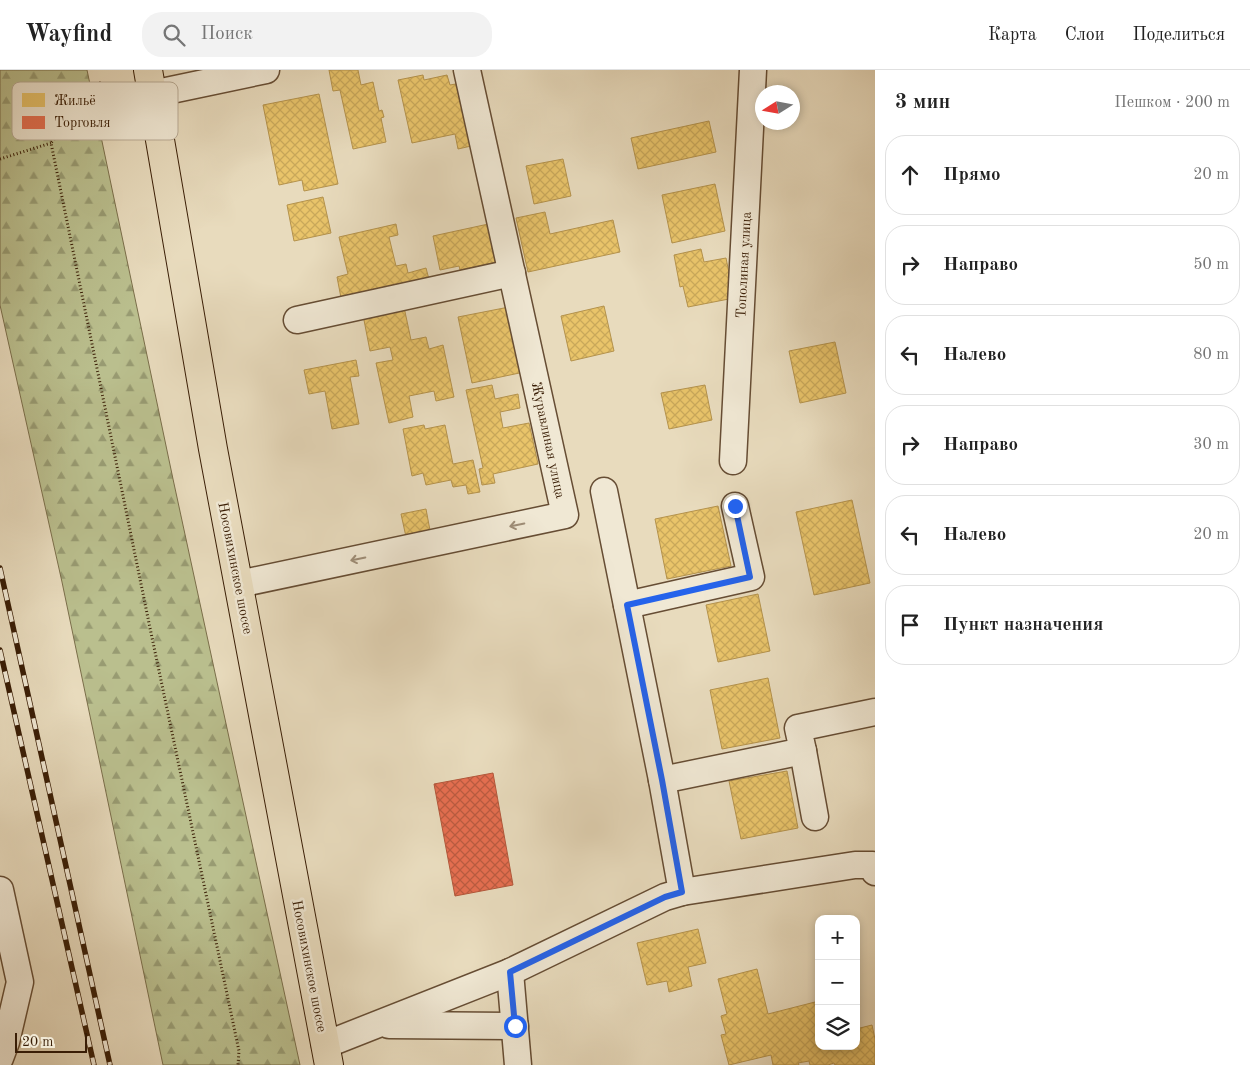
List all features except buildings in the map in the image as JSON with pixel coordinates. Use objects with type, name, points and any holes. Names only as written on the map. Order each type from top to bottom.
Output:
[{"type":"main road","name":"Носовихинское шоссе","points":[[160,140],[213,449],[327,1055]]},
{"type":"street","points":[[150,82],[266,70]]},
{"type":"street","name":"Журавлиная улица","points":[[239,584],[565,515],[468,70]]},
{"type":"street","name":"Тополиная улица","points":[[733,461],[753,70]]},
{"type":"street","points":[[297,320],[512,273]]},
{"type":"street","points":[[604,491],[662,780],[682,892]]},
{"type":"street","points":[[627,605],[750,577],[735,506]]},
{"type":"street","points":[[815,817],[798,728],[875,712]]},
{"type":"street","points":[[662,780],[802,751]]},
{"type":"street","points":[[327,1055],[375,1025],[510,972],[665,897],[682,892],[855,865],[872,865],[875,872]]},
{"type":"street","points":[[0,890],[20,982],[6,1042],[0,1058]]},
{"type":"street","points":[[510,972],[518,1065]]},
{"type":"street","points":[[375,1025],[515,1026]]},
{"type":"path","points":[[0,159],[51,143],[54,140]]},
{"type":"path","points":[[51,143],[239,1050],[238,1065]]},
{"type":"green space","points":[[0,70],[87,70],[90,82],[12,82],[12,140],[102,140],[300,1065],[163,1065],[62,582],[0,305]]},
{"type":"railway","points":[[0,568],[110,1065]]},
{"type":"railway","points":[[0,650],[94,1065]]},
{"type":"route","points":[[515,1026],[510,972],[665,897],[682,892],[627,605],[750,577],[735,506]]}]
